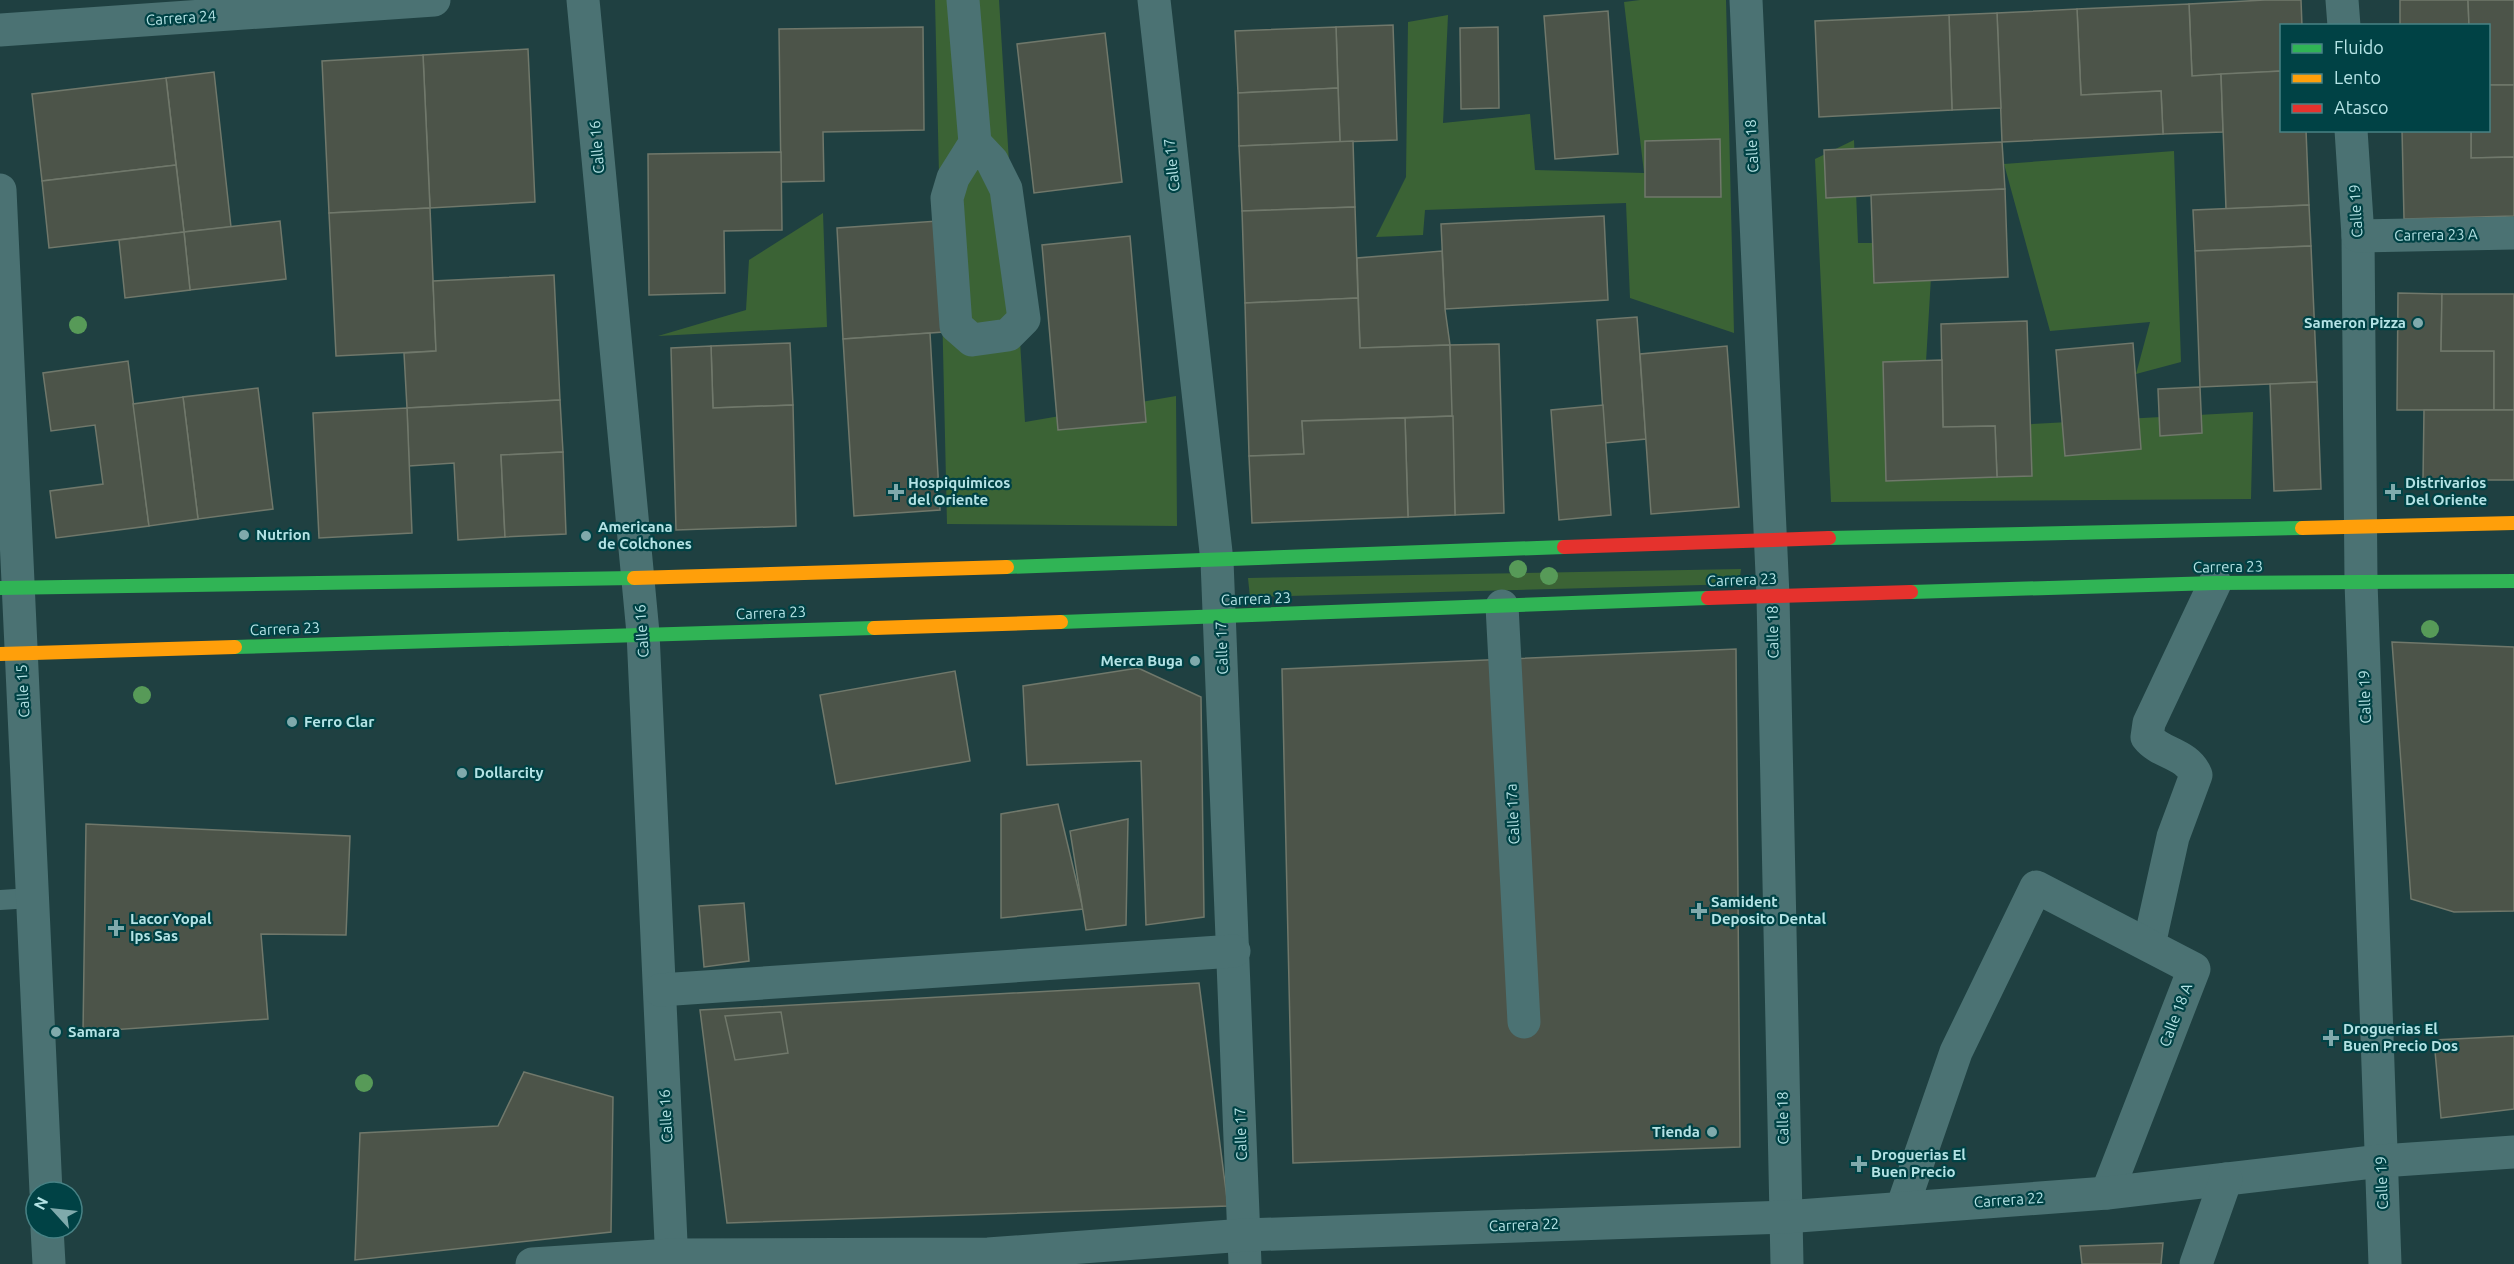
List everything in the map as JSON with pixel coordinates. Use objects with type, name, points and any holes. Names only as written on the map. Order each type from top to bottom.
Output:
[{"type":"street","name":"Carrera 24","points":[[0,30],[434,0]]},
{"type":"street","name":"Calle 16","points":[[583,0],[643,633],[672,1259]]},
{"type":"street","points":[[963,0],[975,144],[953,178],[947,198],[956,326],[972,340],[1008,335],[1024,319],[1006,189],[992,161],[975,144]]},
{"type":"street","name":"Calle 17","points":[[1154,0],[1217,561],[1245,1250]]},
{"type":"street","name":"Calle 18","points":[[1746,0],[1773,596],[1787,1264]]},
{"type":"street","points":[[2342,0],[2344,24]]},
{"type":"street","name":"Calle 19","points":[[2351,132],[2358,237],[2361,582],[2385,1264]]},
{"type":"street","name":"Calle 15","points":[[0,190],[10,654],[32,898],[45,1180]]},
{"type":"street","name":"Carrera 23 A","points":[[2358,237],[2514,232]]},
{"type":"street","points":[[9,588],[638,578],[1217,561],[1770,539],[2514,523]]},
{"type":"street","name":"Carrera 23","points":[[10,654],[1221,617],[1773,596],[2215,583],[2514,581]]},
{"type":"street","points":[[2148,945],[2173,837],[2196,775],[2193,768],[2184,760],[2153,745],[2147,737],[2149,723],[2215,583]]},
{"type":"street","name":"Calle 17a","points":[[1502,606],[1524,1022]]},
{"type":"street","name":"Calle 18 A","points":[[1902,1208],[1956,1052],[2036,887],[2194,969],[2107,1193]]},
{"type":"street","points":[[660,990],[1234,951]]},
{"type":"street","name":"Carrera 22","points":[[532,1264],[672,1259],[988,1259],[1245,1250],[2107,1193],[2381,1161],[2514,1152]]},
{"type":"street","points":[[2196,1264],[2226,1179]]},
{"type":"street","points":[[48,1240],[49,1264]]},
{"type":"lane","points":[[0,900],[32,898]]},
{"type":"green space","points":[[935,0],[999,0],[1025,422],[1176,396],[1177,526],[947,524]]},
{"type":"green space","points":[[1726,0],[1734,333],[1630,298],[1626,203],[1425,210],[1423,235],[1376,237],[1406,177],[1408,22],[1448,15],[1443,123],[1530,114],[1535,170],[1644,173],[1624,2]]},
{"type":"green space","points":[[1854,140],[1858,243],[1933,243],[1922,430],[2253,412],[2251,499],[1831,502],[1815,159]]},
{"type":"green space","points":[[2174,151],[2181,362],[2136,374],[2150,322],[2050,331],[2004,164]]},
{"type":"green space","points":[[823,213],[827,327],[658,336],[746,310],[749,260]]},
{"type":"green space","points":[[1741,569],[1739,584],[1250,597],[1248,578]]},
{"type":"building","points":[[2301,0],[2302,24],[2280,24],[2280,71],[2192,76],[2189,4]]},
{"type":"building","points":[[2400,0],[2468,0],[2469,24],[2400,24]]},
{"type":"building","points":[[2468,0],[2514,0],[2514,85],[2490,85],[2490,24],[2469,24]]},
{"type":"building","points":[[2189,4],[2192,76],[2221,74],[2223,132],[2163,134],[2161,91],[2081,95],[2077,9]]},
{"type":"building","points":[[2077,9],[2081,95],[2161,91],[2163,134],[2002,142],[1997,13]]},
{"type":"building","points":[[1608,11],[1618,154],[1555,159],[1544,16]]},
{"type":"building","points":[[1997,13],[2001,108],[1952,110],[1949,15]]},
{"type":"building","points":[[1949,15],[1952,110],[1819,117],[1815,21]]},
{"type":"building","points":[[1393,25],[1397,140],[1340,142],[1336,27]]},
{"type":"building","points":[[923,27],[924,130],[823,132],[824,181],[781,182],[779,29]]},
{"type":"building","points":[[1336,27],[1338,88],[1238,93],[1235,31]]},
{"type":"building","points":[[1498,27],[1499,108],[1461,109],[1460,28]]},
{"type":"building","points":[[1105,33],[1122,182],[1034,193],[1017,44]]},
{"type":"building","points":[[528,49],[535,202],[430,208],[423,55]]},
{"type":"building","points":[[423,55],[430,208],[329,213],[322,61]]},
{"type":"building","points":[[2280,71],[2280,132],[2306,132],[2309,205],[2226,209],[2221,74]]},
{"type":"building","points":[[214,72],[231,227],[184,232],[166,78]]},
{"type":"building","points":[[166,78],[176,165],[42,181],[32,94]]},
{"type":"building","points":[[2490,85],[2514,85],[2514,157],[2471,158],[2471,132],[2490,132]]},
{"type":"building","points":[[1338,88],[1340,142],[1239,146],[1238,93]]},
{"type":"building","points":[[2402,132],[2471,132],[2471,158],[2514,157],[2514,216],[2404,219]]},
{"type":"building","points":[[1720,139],[1721,197],[1645,197],[1645,141]]},
{"type":"building","points":[[1353,141],[1355,207],[1242,211],[1239,146]]},
{"type":"building","points":[[2002,142],[2005,189],[1826,198],[1824,150]]},
{"type":"building","points":[[781,152],[782,230],[724,231],[725,293],[649,295],[648,154]]},
{"type":"building","points":[[176,165],[184,232],[49,248],[42,181]]},
{"type":"building","points":[[2005,189],[2008,277],[1874,283],[1871,195]]},
{"type":"building","points":[[2309,205],[2311,246],[2195,251],[2193,210]]},
{"type":"building","points":[[1355,207],[1358,298],[1245,303],[1242,211]]},
{"type":"building","points":[[430,208],[436,351],[336,356],[329,213]]},
{"type":"building","points":[[1604,216],[1608,300],[1445,309],[1441,224]]},
{"type":"building","points":[[280,221],[286,279],[190,290],[184,232]]},
{"type":"building","points":[[938,221],[944,332],[843,339],[837,228]]},
{"type":"building","points":[[184,232],[190,290],[125,298],[119,240]]},
{"type":"building","points":[[1130,236],[1146,422],[1058,430],[1042,245]]},
{"type":"building","points":[[2311,246],[2317,382],[2200,387],[2195,251]]},
{"type":"building","points":[[1442,251],[1445,309],[1450,345],[1360,348],[1357,258]]},
{"type":"building","points":[[554,275],[560,400],[407,408],[404,353],[436,351],[433,281]]},
{"type":"building","points":[[2398,293],[2442,294],[2441,351],[2494,351],[2494,410],[2397,410]]},
{"type":"building","points":[[2442,294],[2514,294],[2514,410],[2494,410],[2494,351],[2441,351]]},
{"type":"building","points":[[1358,298],[1360,348],[1450,345],[1453,416],[1302,421],[1304,454],[1249,456],[1245,303]]},
{"type":"building","points":[[1637,317],[1646,439],[1605,443],[1597,320]]},
{"type":"building","points":[[2027,321],[2032,476],[1997,477],[1995,426],[1943,427],[1941,324]]},
{"type":"building","points":[[930,333],[940,510],[854,516],[843,339]]},
{"type":"building","points":[[790,343],[793,405],[713,408],[711,346]]},
{"type":"building","points":[[2133,343],[2141,449],[2065,456],[2056,350]]},
{"type":"building","points":[[1499,344],[1504,513],[1455,515],[1450,345]]},
{"type":"building","points":[[711,346],[713,408],[793,405],[796,526],[676,530],[671,348]]},
{"type":"building","points":[[1727,346],[1739,507],[1651,514],[1640,354]]},
{"type":"building","points":[[1942,360],[1943,427],[1995,426],[1997,477],[1886,481],[1883,362]]},
{"type":"building","points":[[128,361],[149,526],[56,538],[50,491],[103,484],[95,425],[51,431],[43,373]]},
{"type":"building","points":[[2317,382],[2321,489],[2274,491],[2270,384]]},
{"type":"building","points":[[2200,387],[2202,433],[2160,436],[2158,389]]},
{"type":"building","points":[[258,388],[273,509],[198,519],[183,397]]},
{"type":"building","points":[[183,397],[198,519],[149,526],[133,404]]},
{"type":"building","points":[[560,400],[563,452],[501,455],[505,537],[458,540],[454,463],[409,466],[407,408]]},
{"type":"building","points":[[1603,405],[1611,515],[1559,520],[1551,410]]},
{"type":"building","points":[[407,408],[412,533],[319,538],[313,413]]},
{"type":"building","points":[[2424,410],[2514,410],[2514,480],[2423,480]]},
{"type":"building","points":[[1453,416],[1455,515],[1408,517],[1405,418]]},
{"type":"building","points":[[1405,418],[1408,517],[1252,523],[1249,456],[1304,454],[1302,421]]},
{"type":"building","points":[[563,452],[566,534],[505,537],[501,455]]},
{"type":"building","points":[[2392,642],[2514,647],[2514,911],[2454,912],[2411,899]]},
{"type":"building","points":[[1736,649],[1740,1147],[1293,1163],[1282,669]]},
{"type":"building","points":[[1138,668],[1201,697],[1204,917],[1146,925],[1141,761],[1027,765],[1023,686]]},
{"type":"building","points":[[955,671],[970,761],[836,784],[820,695]]},
{"type":"building","points":[[1058,804],[1083,909],[1001,918],[1001,814]]},
{"type":"building","points":[[1128,819],[1126,925],[1086,930],[1070,831]]},
{"type":"building","points":[[86,824],[350,836],[346,935],[261,934],[268,1019],[83,1032]]},
{"type":"building","points":[[744,903],[749,961],[704,967],[699,906]]},
{"type":"building","points":[[1199,983],[1228,1206],[727,1223],[700,1010]]},
{"type":"building","points":[[781,1012],[788,1053],[735,1060],[725,1016]]},
{"type":"building","points":[[2514,1036],[2514,1109],[2441,1118],[2434,1040]]},
{"type":"building","points":[[524,1072],[613,1097],[611,1232],[355,1260],[360,1133],[498,1126]]},
{"type":"building","points":[[2163,1243],[2161,1264],[2082,1264],[2080,1246]]},
{"type":"traffic: fast","points":[[1829,538],[2302,528]]},
{"type":"traffic: fast","points":[[1007,567],[1564,547]]},
{"type":"traffic: fast","points":[[0,588],[634,578]]},
{"type":"traffic: fast","points":[[1911,592],[2215,583],[2514,581]]},
{"type":"traffic: fast","points":[[1061,622],[1708,598]]},
{"type":"traffic: fast","points":[[235,647],[874,628]]},
{"type":"traffic: slow","points":[[2302,528],[2514,523]]},
{"type":"traffic: slow","points":[[634,578],[1007,567]]},
{"type":"traffic: slow","points":[[874,628],[1061,622]]},
{"type":"traffic: slow","points":[[0,654],[235,647]]},
{"type":"traffic: jam","points":[[1564,547],[1829,538]]},
{"type":"traffic: jam","points":[[1708,598],[1911,592]]},
{"type":"place","name":"Sameron Pizza","points":[[2418,323]]},
{"type":"place","name":"Hospiquimicos del Oriente","points":[[896,492]]},
{"type":"place","name":"Distrivarios Del Oriente","points":[[2393,492]]},
{"type":"place","name":"Nutrion","points":[[244,535]]},
{"type":"place","name":"Americana de Colchones","points":[[586,536]]},
{"type":"place","name":"Merca Buga","points":[[1195,661]]},
{"type":"place","name":"Ferro Clar","points":[[292,722]]},
{"type":"place","name":"Dollarcity","points":[[462,773]]},
{"type":"place","name":"Samident Deposito Dental","points":[[1699,911]]},
{"type":"place","name":"Lacor Yopal Ips Sas","points":[[116,928]]},
{"type":"place","name":"Samara","points":[[56,1032]]},
{"type":"place","name":"Droguerias El Buen Precio Dos","points":[[2331,1038]]},
{"type":"place","name":"Tienda","points":[[1712,1132]]},
{"type":"place","name":"Droguerias El Buen Precio","points":[[1859,1164]]}]
